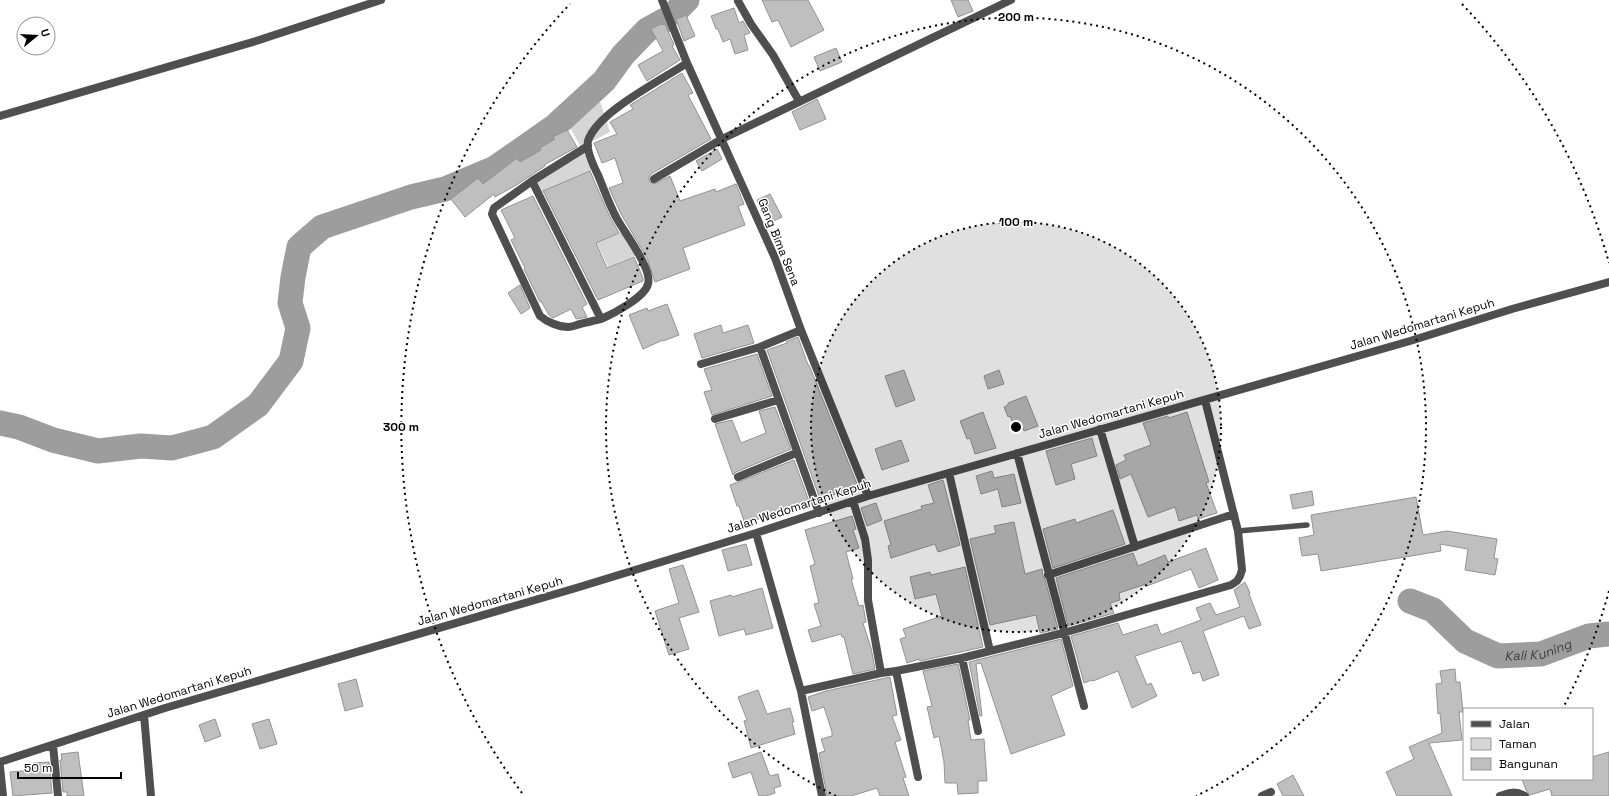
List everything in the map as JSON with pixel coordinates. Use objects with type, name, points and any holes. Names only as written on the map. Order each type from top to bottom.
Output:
[{"type":"street","points":[[0,116],[256,41],[381,0]]},
{"type":"street","name":"Gang Bima Sena","points":[[662,0],[687,63],[775,258],[801,330],[868,496]]},
{"type":"street","points":[[654,179],[722,139],[1011,0]]},
{"type":"street","points":[[738,1],[751,24],[773,54],[799,102]]},
{"type":"street","points":[[588,146],[595,169],[616,218],[634,244],[648,276],[649,283],[646,291],[638,299],[601,319],[568,327],[545,320],[537,311],[492,214],[494,208],[532,181],[588,146],[594,130],[610,114],[632,97],[687,63]]},
{"type":"street","points":[[532,181],[601,319]]},
{"type":"street","name":"Jalan Wedomartani Kepuh","points":[[0,762],[144,715],[576,588],[756,533],[868,496],[1410,341],[1512,309],[1609,282]]},
{"type":"street","points":[[701,364],[760,347],[801,330]]},
{"type":"street","points":[[760,347],[796,453],[819,512]]},
{"type":"street","points":[[715,419],[778,400]]},
{"type":"street","points":[[801,691],[882,673],[896,672],[962,658],[1063,633],[1231,585],[1237,581],[1242,570],[1238,531],[1205,400]]},
{"type":"street","points":[[1100,429],[1135,547]]},
{"type":"street","points":[[738,477],[796,453]]},
{"type":"street","points":[[1017,453],[1063,633],[1084,706]]},
{"type":"street","points":[[949,473],[990,651]]},
{"type":"street","points":[[853,501],[865,539],[868,560],[868,600],[882,673]]},
{"type":"street","points":[[1048,575],[1234,514]]},
{"type":"street","points":[[756,533],[801,691],[822,796]]},
{"type":"street","points":[[962,658],[978,731]]},
{"type":"street","points":[[896,672],[918,777]]},
{"type":"street","points":[[144,715],[151,796]]},
{"type":"street","points":[[53,744],[58,796]]},
{"type":"street","points":[[0,767],[3,796]]},
{"type":"street","points":[[1262,796],[1271,792]]},
{"type":"street","points":[[1500,796],[1510,792],[1516,792],[1525,796]]},
{"type":"lane","points":[[1238,531],[1307,525]]},
{"type":"green space","points":[[599,98],[610,132],[581,147],[568,124]]},
{"type":"green space","points":[[584,149],[594,169],[541,192],[536,181]]},
{"type":"green space","points":[[624,231],[636,255],[608,267],[597,243]]},
{"type":"building","points":[[762,0],[808,0],[824,30],[791,47],[778,20],[772,22]]},
{"type":"building","points":[[951,0],[968,0],[973,11],[958,17]]},
{"type":"building","points":[[734,8],[739,23],[743,21],[750,33],[744,35],[748,50],[735,54],[730,39],[723,42],[711,16]]},
{"type":"building","points":[[686,15],[695,36],[684,41],[676,19]]},
{"type":"building","points":[[661,24],[665,24],[674,45],[672,46],[680,60],[647,81],[638,65],[663,51],[651,29]]},
{"type":"building","points":[[836,48],[842,62],[820,71],[814,57]]},
{"type":"building","points":[[682,73],[693,93],[688,95],[711,139],[651,174],[649,181],[654,184],[670,176],[680,201],[715,189],[716,192],[736,184],[744,204],[738,206],[745,225],[683,248],[690,269],[655,282],[647,258],[621,214],[609,188],[623,183],[615,158],[602,163],[594,143],[617,134],[610,122],[633,109],[630,105]]},
{"type":"building","points":[[817,99],[826,119],[800,130],[792,112]]},
{"type":"building","points":[[567,130],[577,147],[544,165],[545,166],[518,184],[495,197],[494,194],[465,217],[451,199],[478,178],[483,184],[517,158],[520,162],[541,150],[540,148],[555,139],[553,137]]},
{"type":"building","points":[[717,149],[722,159],[702,171],[696,161]]},
{"type":"building","points":[[590,171],[609,215],[619,233],[596,243],[607,268],[634,257],[643,278],[643,281],[598,300],[543,191]]},
{"type":"building","points":[[770,194],[782,217],[769,223],[757,200]]},
{"type":"building","points":[[533,196],[587,304],[582,307],[587,317],[576,319],[571,309],[553,318],[549,315],[541,301],[540,302],[511,240],[515,238],[501,210]]},
{"type":"building","points":[[520,285],[530,308],[521,314],[508,293]]},
{"type":"building","points":[[667,304],[679,335],[643,349],[629,315],[647,308],[648,311]]},
{"type":"building","points":[[721,325],[723,333],[748,325],[754,343],[702,358],[694,334]]},
{"type":"building","points":[[798,337],[859,489],[848,494],[846,491],[820,499],[767,350],[787,343],[786,342]]},
{"type":"building","points":[[757,354],[772,396],[712,415],[704,392],[712,390],[704,369]]},
{"type":"building","points":[[904,370],[915,400],[896,407],[885,376]]},
{"type":"building","points":[[999,370],[1004,384],[988,389],[984,376]]},
{"type":"building","points":[[1026,396],[1038,426],[1024,431],[1023,428],[1016,431],[1010,416],[1008,417],[1004,407],[1008,405],[1008,403]]},
{"type":"building","points":[[775,407],[791,449],[736,472],[733,475],[715,424],[732,420],[741,443],[766,433],[759,411]]},
{"type":"building","points":[[983,412],[996,448],[975,454],[970,438],[967,439],[960,421]]},
{"type":"building","points":[[1187,412],[1209,482],[1206,483],[1217,513],[1198,519],[1197,515],[1179,521],[1175,507],[1148,517],[1131,474],[1120,479],[1116,465],[1126,460],[1124,455],[1151,445],[1143,423],[1168,416],[1169,418]]},
{"type":"building","points":[[1092,438],[1097,456],[1071,464],[1075,479],[1056,485],[1046,451]]},
{"type":"building","points":[[901,440],[909,461],[882,470],[875,449]]},
{"type":"building","points":[[794,460],[810,504],[788,510],[788,508],[745,524],[730,485]]},
{"type":"building","points":[[992,471],[994,478],[1014,474],[1021,503],[1002,507],[998,489],[981,494],[976,476]]},
{"type":"building","points":[[943,480],[960,545],[938,552],[935,544],[891,558],[888,546],[891,545],[884,521],[922,509],[921,506],[934,503],[928,485]]},
{"type":"building","points":[[1312,491],[1314,505],[1293,509],[1290,495]]},
{"type":"building","points":[[1416,497],[1423,535],[1447,531],[1497,539],[1494,558],[1498,559],[1495,575],[1465,570],[1468,549],[1440,544],[1441,551],[1321,571],[1318,554],[1302,556],[1299,538],[1314,535],[1311,515]]},
{"type":"building","points":[[876,503],[882,520],[867,526],[861,508]]},
{"type":"building","points":[[1113,510],[1125,544],[1053,568],[1043,529],[1075,519],[1076,523]]},
{"type":"building","points":[[852,516],[856,529],[853,530],[859,548],[846,552],[853,579],[851,579],[859,606],[863,605],[866,622],[863,623],[871,648],[875,669],[853,674],[844,637],[842,637],[841,634],[812,642],[808,630],[821,626],[814,604],[819,603],[810,566],[815,564],[805,530]]},
{"type":"building","points":[[1014,522],[1025,574],[1042,569],[1058,629],[1040,633],[1036,615],[990,625],[970,539],[996,533],[994,526]]},
{"type":"building","points":[[746,544],[752,565],[728,571],[722,550]]},
{"type":"building","points":[[1206,548],[1218,580],[1199,588],[1191,569],[1147,586],[1146,584],[1119,593],[1120,600],[1110,603],[1114,613],[1068,626],[1056,578],[1133,553],[1138,566],[1165,555],[1168,562]]},
{"type":"building","points":[[683,565],[699,612],[679,618],[689,649],[669,655],[655,611],[679,603],[669,569]]},
{"type":"building","points":[[965,567],[983,647],[920,661],[919,659],[907,663],[900,639],[906,637],[903,629],[942,616],[936,594],[915,599],[910,577],[930,572],[931,575]]},
{"type":"building","points":[[1245,582],[1261,625],[1249,629],[1244,616],[1203,631],[1219,675],[1203,681],[1200,672],[1193,674],[1181,641],[1135,656],[1147,685],[1151,683],[1157,696],[1132,708],[1118,671],[1084,683],[1071,636],[1118,623],[1123,635],[1157,624],[1161,635],[1201,620],[1196,608],[1210,603],[1216,615],[1240,607],[1234,590]]},
{"type":"building","points":[[762,588],[773,628],[746,635],[744,629],[719,636],[710,601],[731,595],[732,597]]},
{"type":"building","points":[[1061,639],[1073,686],[1051,696],[1065,735],[1011,754],[981,663],[976,664],[982,716],[980,716],[969,662]]},
{"type":"building","points":[[958,664],[970,720],[968,720],[971,740],[984,739],[987,781],[978,781],[978,793],[958,794],[957,783],[945,783],[944,762],[939,736],[934,738],[927,707],[932,706],[923,671]]},
{"type":"building","points":[[1455,669],[1456,682],[1460,682],[1463,712],[1459,712],[1462,740],[1429,743],[1452,796],[1397,796],[1386,772],[1414,759],[1409,747],[1442,733],[1440,713],[1438,714],[1436,684],[1442,683],[1440,671]]},
{"type":"building","points":[[890,677],[897,715],[892,716],[901,740],[895,742],[906,777],[903,778],[909,796],[880,796],[877,788],[851,796],[827,796],[819,753],[825,751],[821,739],[832,736],[832,732],[824,707],[812,711],[808,697],[826,691]]},
{"type":"building","points":[[356,679],[363,706],[345,711],[338,684]]},
{"type":"building","points":[[758,690],[767,714],[790,708],[794,722],[792,722],[795,734],[751,748],[744,721],[747,720],[738,697]]},
{"type":"building","points":[[215,719],[221,736],[205,742],[199,725]]},
{"type":"building","points":[[269,719],[277,744],[260,749],[252,724]]},
{"type":"building","points":[[78,752],[84,796],[67,796],[67,792],[63,792],[60,760],[62,760],[61,754]]},
{"type":"building","points":[[761,752],[770,776],[778,774],[781,786],[774,788],[775,793],[766,796],[759,796],[751,772],[733,778],[728,763]]},
{"type":"building","points":[[1609,752],[1609,796],[1552,796],[1550,789],[1530,795],[1526,790],[1522,780],[1593,780],[1593,757]]},
{"type":"building","points":[[49,762],[52,793],[13,796],[10,772],[34,770],[33,763]]},
{"type":"building","points":[[1293,775],[1304,796],[1283,796],[1277,784]]},
{"type":"waterway","points":[[678,9],[687,0]]},
{"type":"waterway","points":[[0,423],[19,427],[53,440],[98,451],[141,446],[172,448],[213,437],[258,405],[291,361],[298,328],[290,303],[299,247],[322,227],[411,197],[445,189],[495,168],[555,126],[604,81],[623,55],[647,30],[665,20]]},
{"type":"waterway","name":"Kali Kuning","points":[[1410,601],[1433,610],[1465,641],[1498,656],[1541,654],[1589,636],[1609,634]]}]
